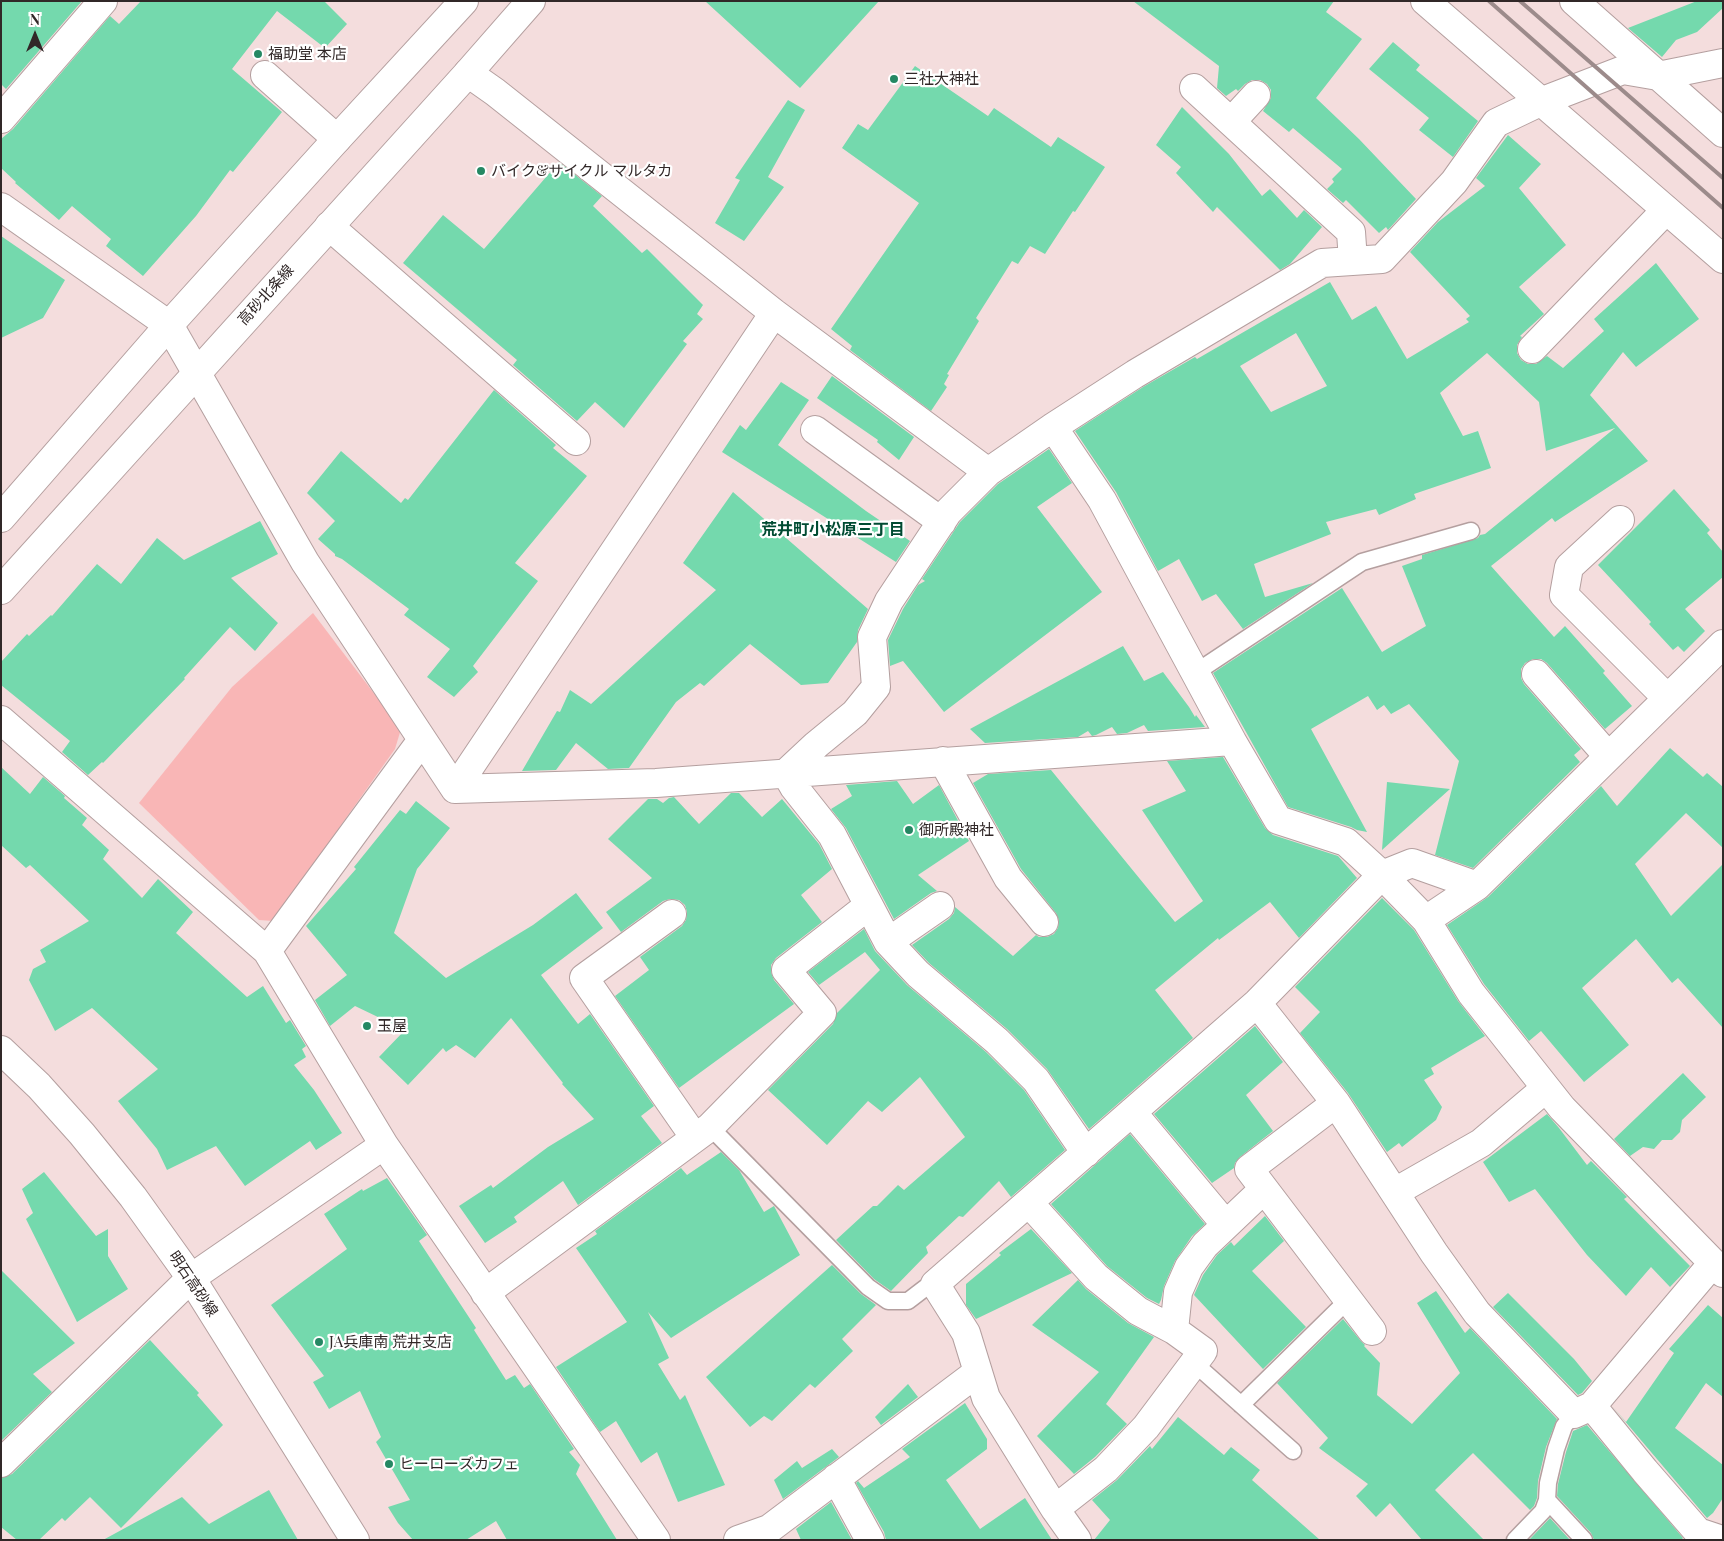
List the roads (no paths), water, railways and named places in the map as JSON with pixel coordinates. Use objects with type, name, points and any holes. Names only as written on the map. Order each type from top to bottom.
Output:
[{"type":"street","points":[[1,119],[103,1]]},
{"type":"street","points":[[1,518],[169,325],[464,1]]},
{"type":"street","name":"高砂北条線","points":[[1,590],[531,1]]},
{"type":"street","points":[[1425,1],[1723,259]]},
{"type":"street","points":[[1574,1],[1723,133]]},
{"type":"street","points":[[786,773],[855,713],[876,688],[872,637],[889,600],[948,512],[988,472],[1135,374],[1322,263],[1382,259],[1454,182],[1496,123],[1540,102],[1623,70],[1658,76],[1723,63]]},
{"type":"street","points":[[468,73],[495,92],[774,313],[988,472]]},
{"type":"street","points":[[265,75],[337,139]]},
{"type":"street","points":[[1194,88],[1351,232],[1353,261]]},
{"type":"street","points":[[1232,121],[1256,95]]},
{"type":"street","points":[[1,207],[169,325],[305,562],[455,789]]},
{"type":"street","points":[[1532,349],[1666,210]]},
{"type":"street","points":[[329,226],[576,441]]},
{"type":"street","points":[[455,789],[774,313]]},
{"type":"street","points":[[1053,427],[1102,500],[1232,741],[1278,820],[1346,842],[1382,875],[1426,920],[1471,993],[1562,1108],[1718,1268],[1583,1410]]},
{"type":"street","points":[[815,430],[942,522]]},
{"type":"street","points":[[1620,520],[1569,567],[1564,595],[1667,698]]},
{"type":"street","points":[[1426,920],[1477,886],[1723,644]]},
{"type":"street","points":[[1536,674],[1608,756]]},
{"type":"street","points":[[1,720],[267,951],[384,1145],[656,1540]]},
{"type":"street","points":[[267,951],[422,740]]},
{"type":"street","points":[[455,789],[656,783],[1232,741]]},
{"type":"street","points":[[943,761],[1008,878],[1044,922]]},
{"type":"street","points":[[786,773],[794,787],[832,836],[888,942],[918,974],[997,1041],[1036,1080],[1086,1153]]},
{"type":"street","points":[[1077,1540],[1055,1509],[986,1398],[966,1333],[935,1284],[1257,1003],[1382,875],[1412,863],[1477,886]]},
{"type":"street","points":[[485,1293],[703,1133],[822,1013],[786,970],[868,906]]},
{"type":"street","points":[[888,942],[940,906]]},
{"type":"street","points":[[672,914],[584,978],[703,1133]]},
{"type":"street","points":[[1257,1003],[1336,1103],[1396,1192],[1434,1253],[1477,1313],[1583,1410],[1645,1471],[1703,1537]]},
{"type":"street","name":"明石高砂線","points":[[1,1050],[39,1086],[82,1134],[133,1197],[191,1278],[355,1540]]},
{"type":"street","points":[[1396,1192],[1481,1143],[1546,1088]]},
{"type":"street","points":[[1336,1103],[1249,1169],[1372,1330]]},
{"type":"street","points":[[1132,1112],[1226,1225]]},
{"type":"street","points":[[1,1463],[191,1278],[384,1145]]},
{"type":"street","points":[[1174,1330],[1178,1292],[1189,1267],[1205,1245],[1264,1189]]},
{"type":"street","points":[[1029,1203],[1096,1277],[1138,1311],[1174,1330],[1202,1351],[1146,1427],[1106,1469],[1055,1509]]},
{"type":"street","points":[[738,1540],[771,1534],[836,1478],[978,1372]]},
{"type":"street","points":[[836,1478],[870,1540]]},
{"type":"lane","points":[[1195,673],[1362,562],[1471,531]]},
{"type":"lane","points":[[703,1133],[868,1287],[888,1301],[908,1301],[925,1288],[935,1284]]},
{"type":"lane","points":[[1241,1405],[1349,1299]]},
{"type":"lane","points":[[1194,1362],[1293,1451]]},
{"type":"lane","points":[[1515,1540],[1543,1511],[1547,1500],[1548,1483],[1556,1449],[1564,1426],[1583,1410]]},
{"type":"lane","points":[[1547,1500],[1584,1540]]},
{"type":"railway","points":[[1489,1],[1723,208]]},
{"type":"railway","points":[[1520,1],[1723,178]]},
{"type":"place","name":"福助堂 本店","points":[[258,54]]},
{"type":"place","name":"三社大神社","points":[[894,79]]},
{"type":"place","name":"バイク&サイクル マルタカ","points":[[481,171]]},
{"type":"place","name":"御所殿神社","points":[[909,830]]},
{"type":"place","name":"玉屋","points":[[367,1026]]},
{"type":"place","name":"JA兵庫南 荒井支店","points":[[319,1342]]},
{"type":"place","name":"ヒーローズカフェ","points":[[389,1464]]},
{"type":"district","name":"荒井町小松原三丁目","points":[[833,530]]}]
